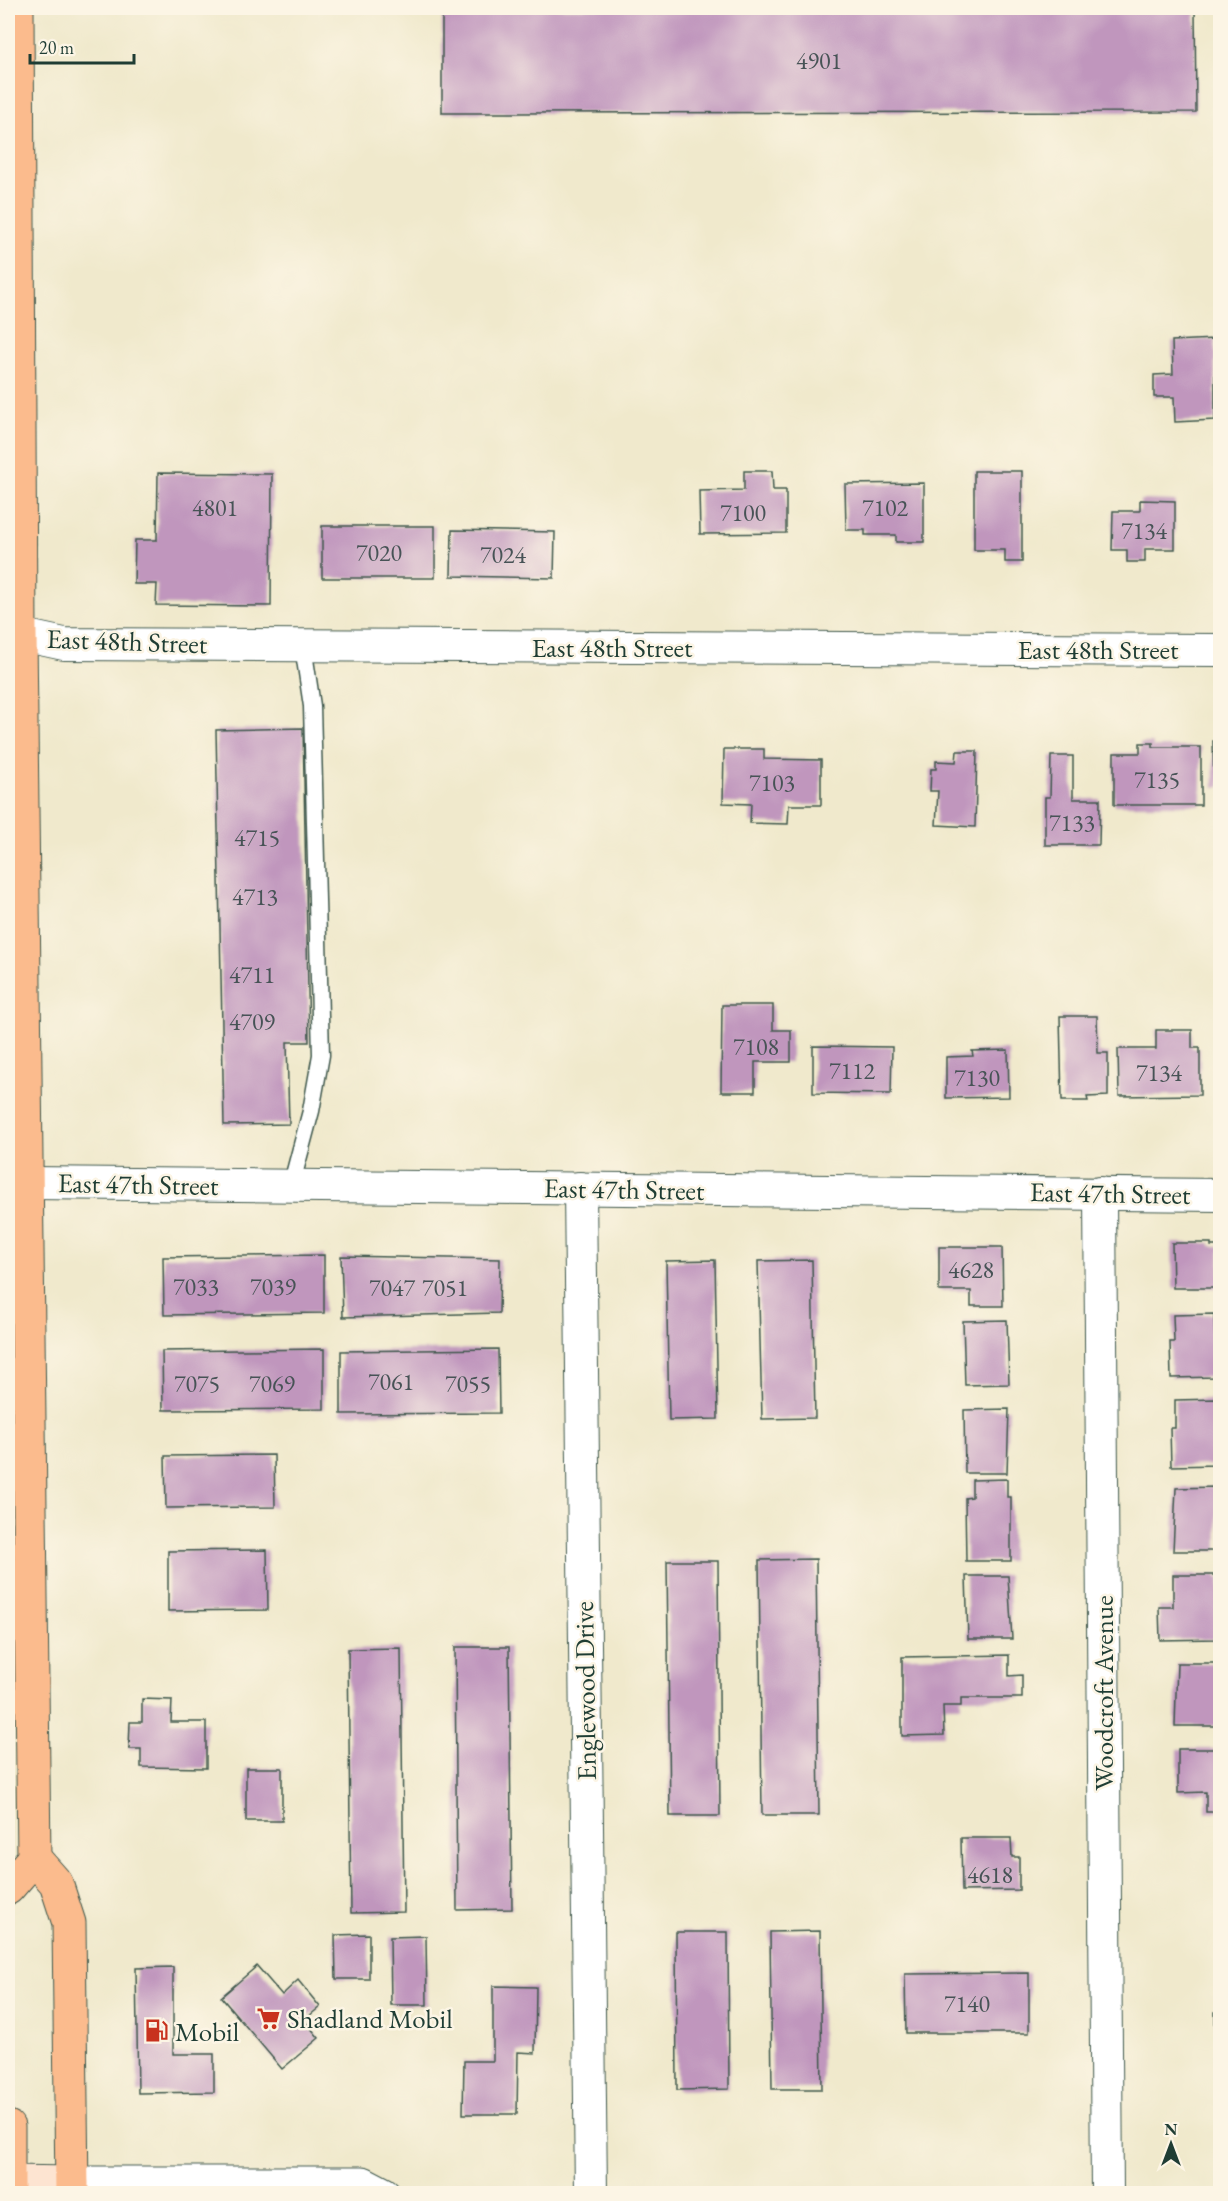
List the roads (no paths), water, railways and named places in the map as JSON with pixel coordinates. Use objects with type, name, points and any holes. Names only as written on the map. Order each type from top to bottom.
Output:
[{"type":"main road","points":[[8,1888],[34,1858],[28,1183],[14,630],[14,22]]},
{"type":"main road","points":[[8,2127],[8,2186],[72,2188],[69,1923],[64,1901],[56,1882],[34,1858]]},
{"type":"street","name":"East 48th Street","points":[[14,630],[64,644],[1221,650]]},
{"type":"street","name":"East 47th Street","points":[[28,1183],[1221,1195]]},
{"type":"street","name":"Englewood Drive","points":[[580,1188],[591,2193]]},
{"type":"street","name":"Woodcroft Avenue","points":[[1100,1193],[1107,2193]]},
{"type":"street","points":[[72,2188],[363,2183],[384,2193]]},
{"type":"lane","points":[[291,1186],[311,1111],[321,1055],[312,706],[303,646]]},
{"type":"place","name":"Shadland Mobil","points":[[269,2018]]},
{"type":"place","name":"Mobil","points":[[157,2031]]}]
